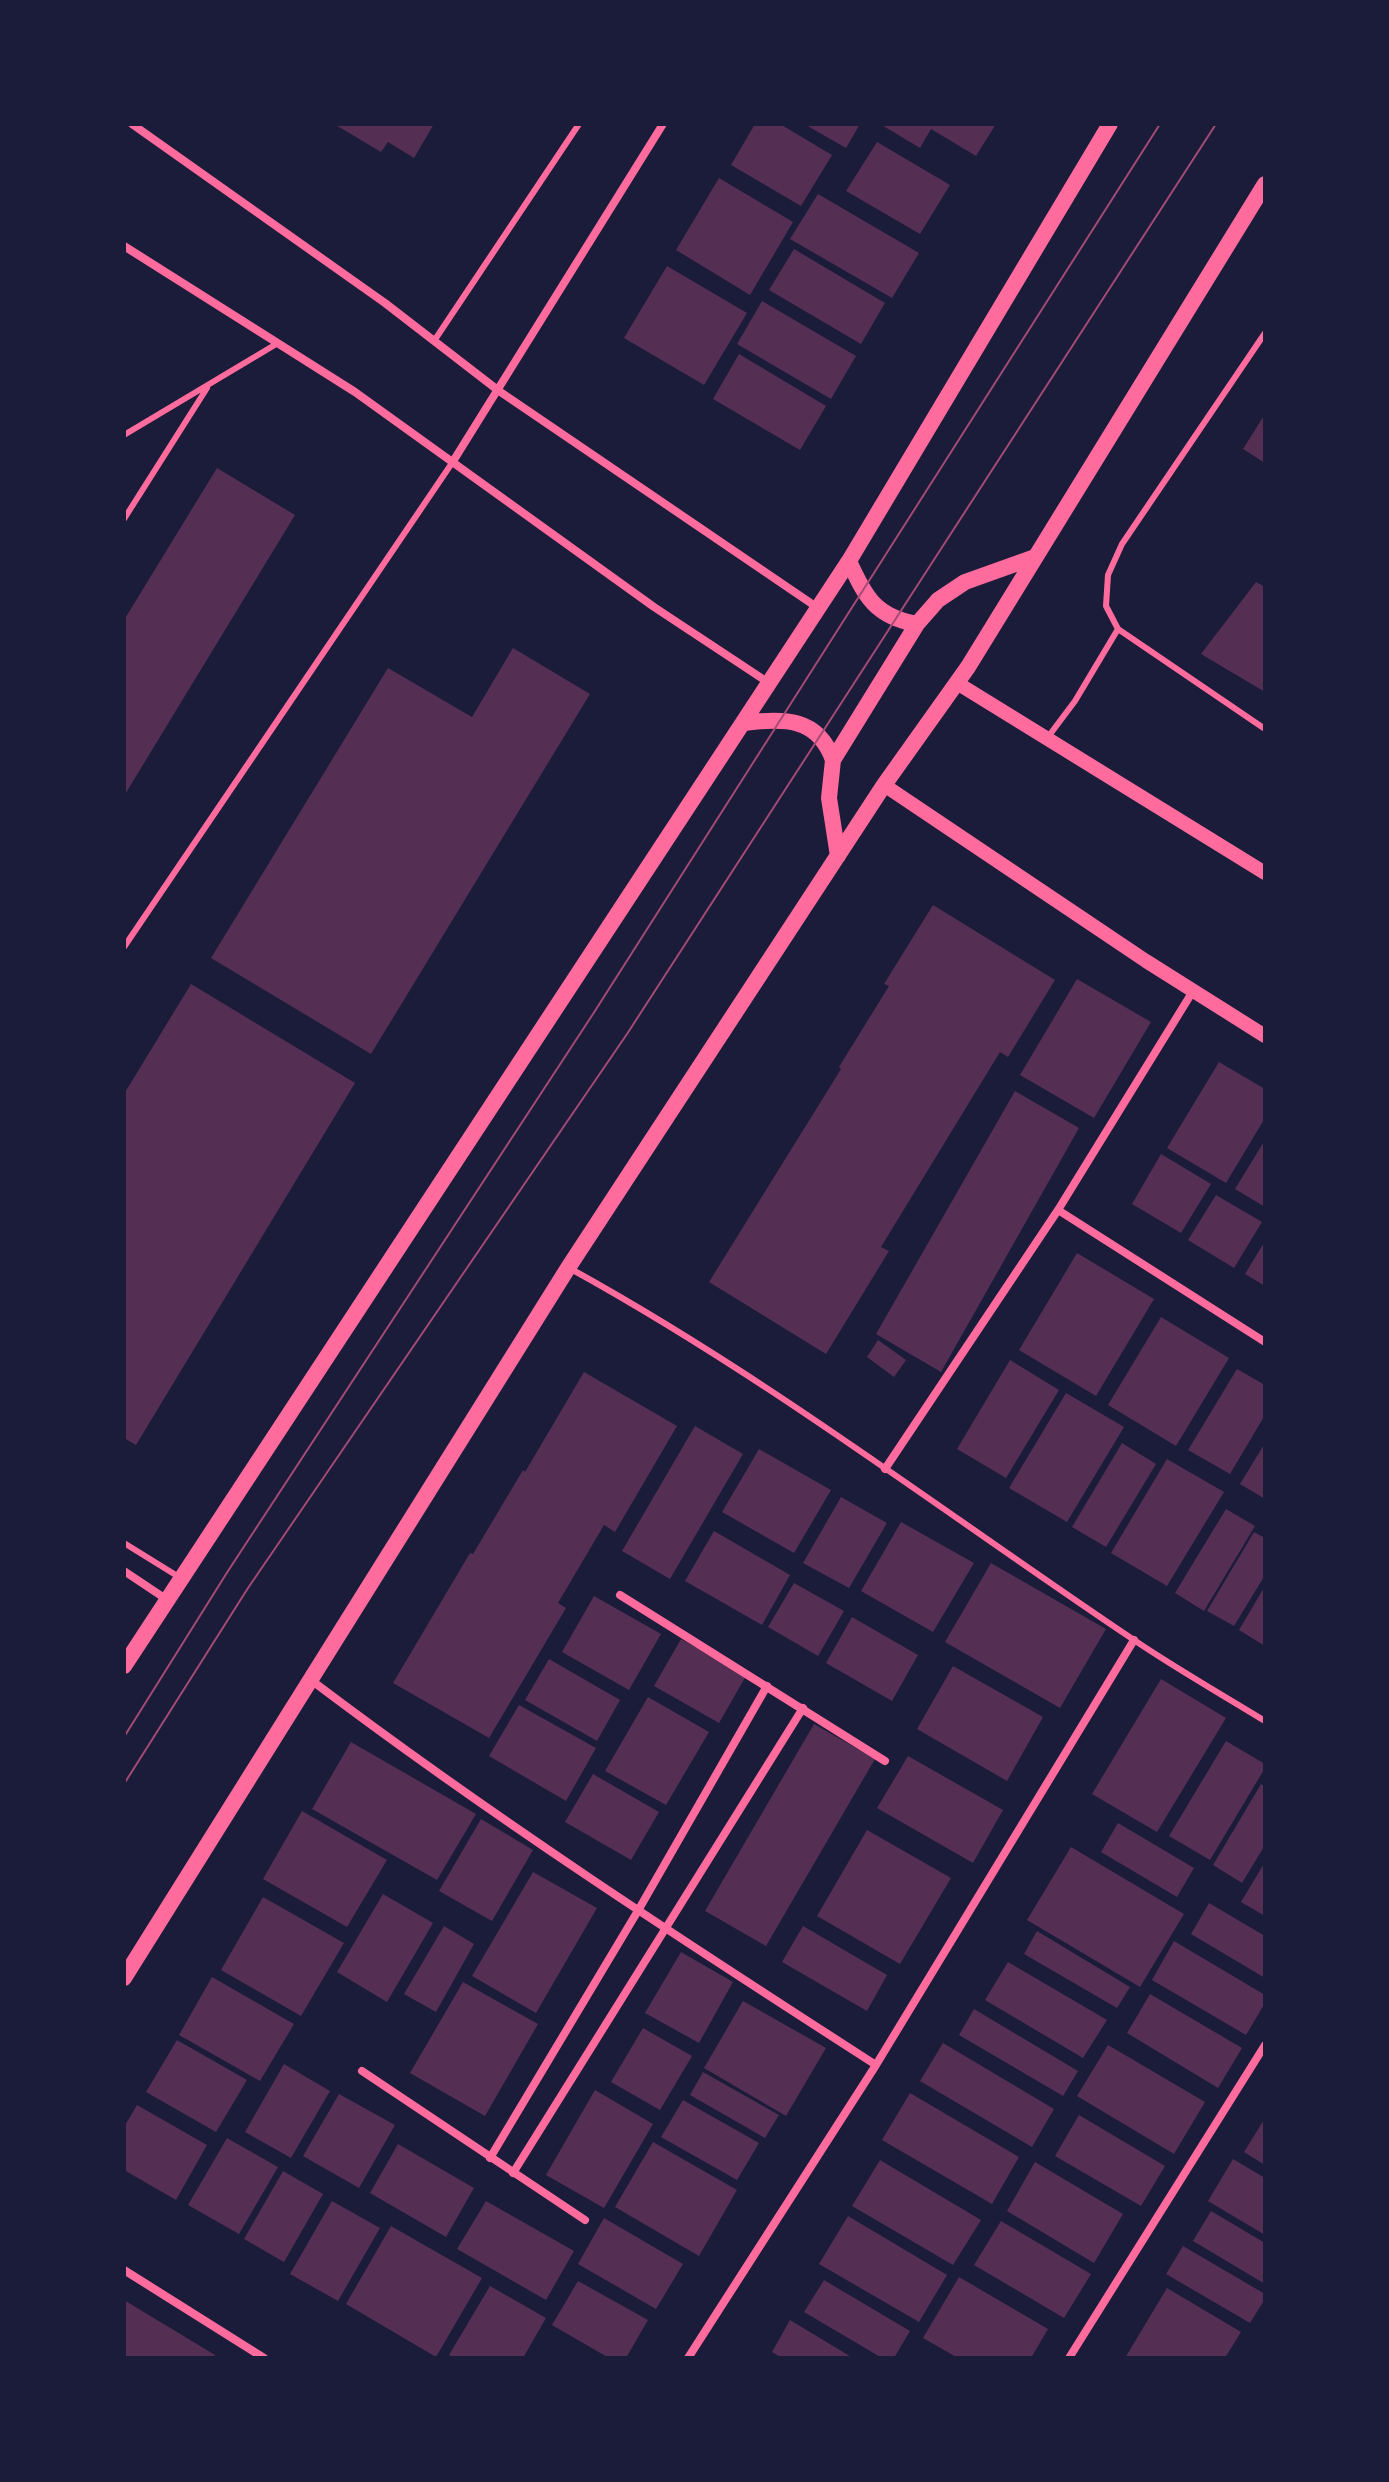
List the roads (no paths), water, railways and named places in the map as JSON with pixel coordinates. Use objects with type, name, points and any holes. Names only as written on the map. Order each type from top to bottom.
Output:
[{"type":"main road","points":[[124,1666],[849,561],[1110,124]]},
{"type":"main road","points":[[124,1978],[568,1268],[884,785],[957,683],[1259,207],[1265,184]]},
{"type":"main road","points":[[833,760],[917,624],[938,600],[965,582],[1035,557]]},
{"type":"main road","points":[[849,561],[862,590],[882,613],[917,624]]},
{"type":"main road","points":[[744,723],[789,720],[820,735],[827,743],[833,760],[829,798],[838,856]]},
{"type":"street","points":[[132,124],[385,303],[499,391],[818,608]]},
{"type":"street","points":[[452,463],[663,124]]},
{"type":"street","points":[[124,246],[355,392],[654,607],[769,683]]},
{"type":"street","points":[[957,683],[1265,873]]},
{"type":"street","points":[[884,785],[1265,1036]]},
{"type":"street","points":[[885,1469],[1058,1210],[1193,991]]},
{"type":"street","points":[[1058,1210],[1265,1342]]},
{"type":"street","points":[[124,1571],[166,1599]]},
{"type":"street","points":[[620,1595],[885,1761]]},
{"type":"street","points":[[688,2358],[876,2065],[1134,1640]]},
{"type":"street","points":[[311,1680],[385,1736],[666,1929],[876,2065]]},
{"type":"street","points":[[490,2158],[639,1909],[767,1686]]},
{"type":"street","points":[[513,2173],[803,1708]]},
{"type":"street","points":[[1069,2358],[1265,2045]]},
{"type":"street","points":[[362,2071],[585,2220]]},
{"type":"street","points":[[124,2270],[264,2358]]},
{"type":"lane","points":[[434,341],[579,124]]},
{"type":"lane","points":[[1265,333],[1122,544],[1108,575],[1106,606],[1118,629],[1265,729]]},
{"type":"lane","points":[[124,435],[278,343]]},
{"type":"lane","points":[[124,519],[209,385]]},
{"type":"lane","points":[[124,947],[452,463]]},
{"type":"lane","points":[[1047,738],[1075,701],[1118,629]]},
{"type":"lane","points":[[568,1268],[645,1310],[885,1469],[1134,1640],[1265,1721]]},
{"type":"lane","points":[[124,1543],[181,1578]]},
{"type":"tram line","points":[[124,1737],[228,1571],[593,1014],[1160,124]]},
{"type":"tram line","points":[[124,1784],[248,1588],[627,1034],[1216,124]]}]
